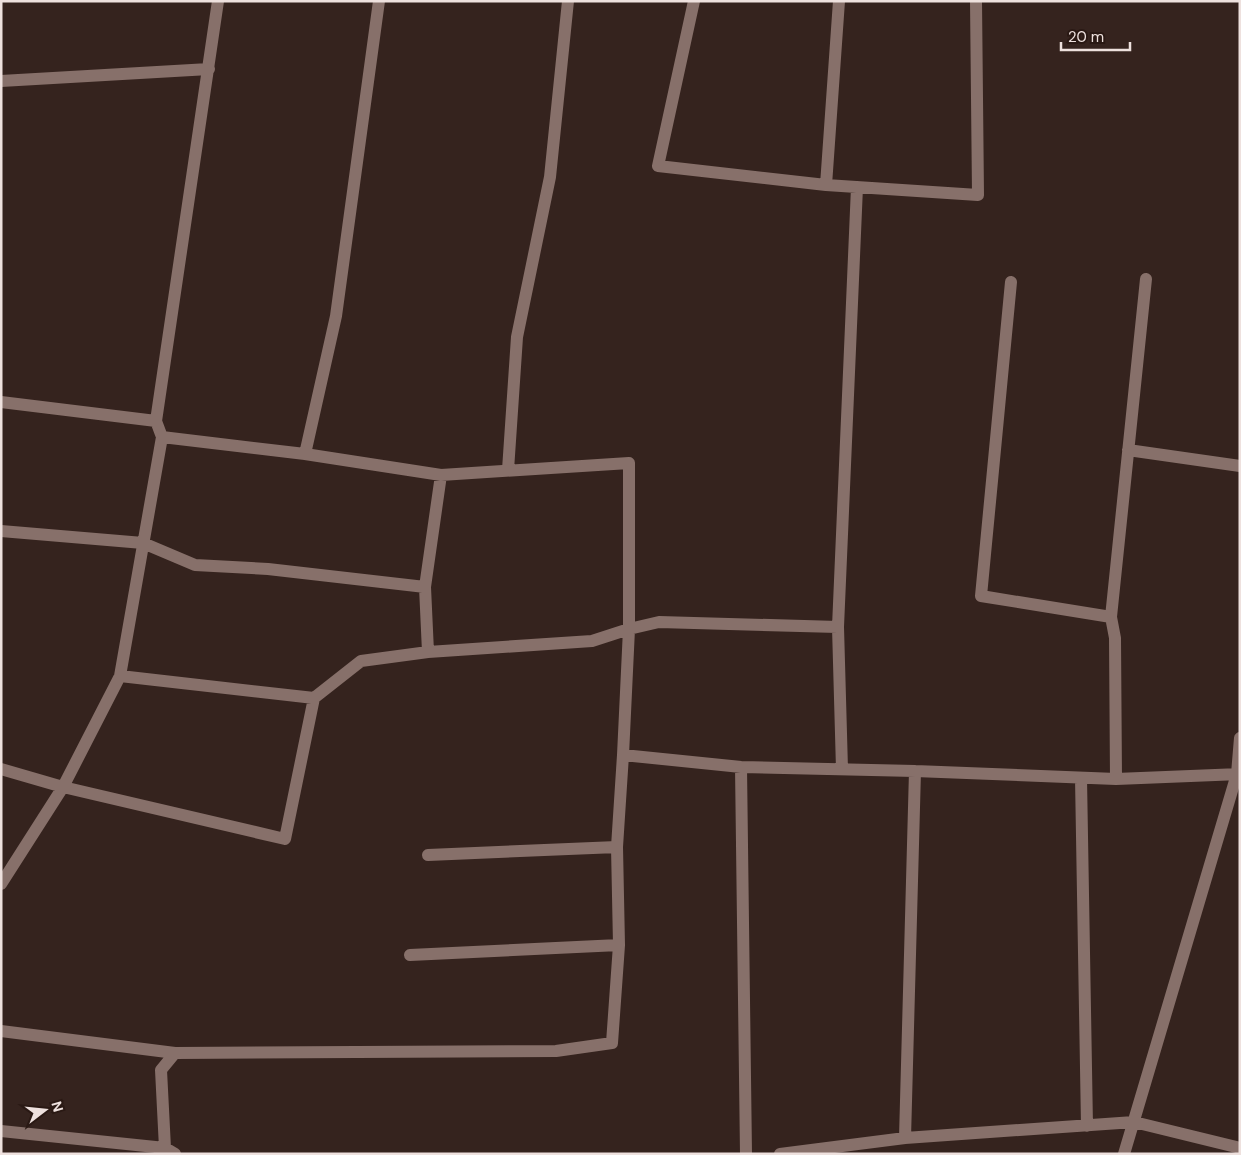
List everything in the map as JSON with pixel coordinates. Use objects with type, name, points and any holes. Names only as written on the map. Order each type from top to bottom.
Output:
[{"type":"street","points":[[1,884],[63,787],[120,676],[162,437],[156,421],[218,1]]},
{"type":"street","points":[[305,454],[336,316],[379,1]]},
{"type":"street","points":[[508,470],[517,337],[550,177],[568,1]]},
{"type":"street","points":[[694,1],[658,166],[856,187],[978,195],[976,1]]},
{"type":"street","points":[[826,184],[839,1]]},
{"type":"street","points":[[1,80],[209,70]]},
{"type":"street","points":[[842,769],[838,627],[856,187]]},
{"type":"street","points":[[1116,779],[1115,638],[1111,617],[1146,279]]},
{"type":"street","points":[[1011,282],[981,596],[1111,617]]},
{"type":"street","points":[[1,402],[156,421]]},
{"type":"street","points":[[1,1031],[175,1053],[556,1052],[612,1043],[619,945],[617,847],[629,629],[630,464],[441,475],[305,454],[162,437]]},
{"type":"street","points":[[1128,450],[1240,466]]},
{"type":"street","points":[[428,652],[425,587],[441,475]]},
{"type":"street","points":[[1,531],[142,543],[195,565],[268,569],[425,587]]},
{"type":"street","points":[[1,769],[63,787],[284,839],[314,698],[361,661],[428,652],[592,641],[659,622],[838,627]]},
{"type":"street","points":[[120,676],[314,698]]},
{"type":"street","points":[[1124,1154],[1238,774],[1240,738]]},
{"type":"street","points":[[623,755],[740,767],[915,771],[1081,778],[1116,779],[1238,774]]},
{"type":"street","points":[[740,767],[746,1154]]},
{"type":"street","points":[[905,1138],[915,771]]},
{"type":"street","points":[[1081,778],[1087,1126]]},
{"type":"street","points":[[428,855],[617,847]]},
{"type":"street","points":[[410,955],[619,945]]},
{"type":"street","points":[[1,1131],[170,1151],[161,1070],[175,1053]]},
{"type":"street","points":[[780,1154],[905,1138],[1134,1122],[1240,1148]]}]
